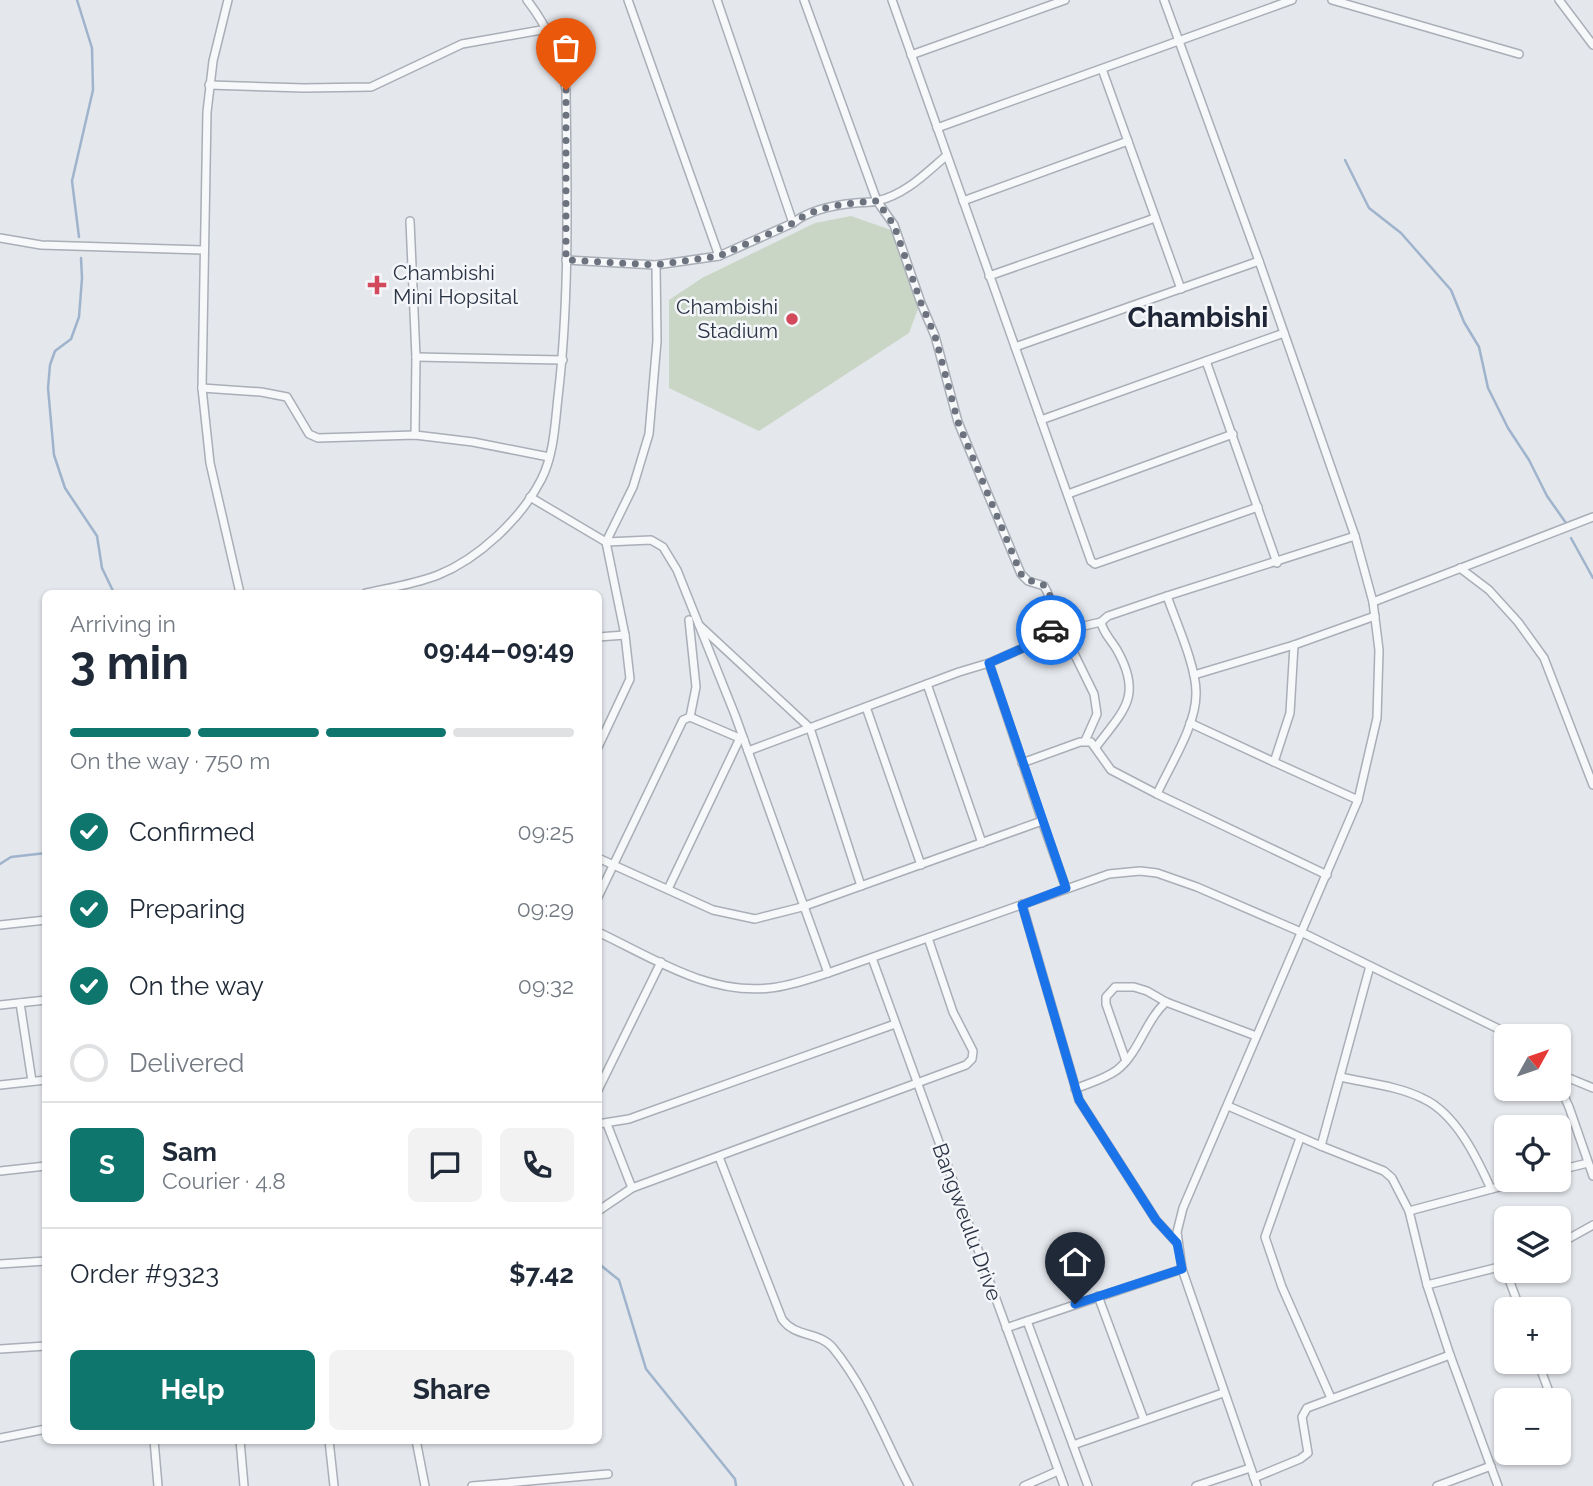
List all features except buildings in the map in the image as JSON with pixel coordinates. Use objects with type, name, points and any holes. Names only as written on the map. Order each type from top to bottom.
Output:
[{"type":"street","points":[[228,0],[209,85],[203,250],[202,388],[210,463],[239,590]]},
{"type":"street","points":[[379,590],[425,579],[450,569],[492,539],[530,497],[541,480],[550,457],[563,360],[566,90],[560,60],[547,29],[527,0]]},
{"type":"street","points":[[628,0],[719,256]]},
{"type":"street","points":[[717,0],[793,223]]},
{"type":"street","points":[[804,0],[877,201],[894,225],[935,336],[958,422],[1021,574],[1028,581],[1044,586],[1048,592],[1051,601],[1050,634]]},
{"type":"street","points":[[892,0],[1091,561],[1095,564],[1258,507]]},
{"type":"street","points":[[911,55],[1065,0]]},
{"type":"street","points":[[1164,0],[1355,536],[1373,601],[1379,650],[1377,718],[1358,800],[1183,1208],[1177,1243],[1182,1269],[1255,1482],[1308,1453],[1303,1413],[1311,1405],[1450,1354]]},
{"type":"street","points":[[937,128],[1292,0]]},
{"type":"street","points":[[1332,0],[1519,54]]},
{"type":"street","points":[[1559,0],[1593,45]]},
{"type":"street","points":[[209,85],[371,87],[462,44],[547,29]]},
{"type":"street","points":[[1102,69],[1181,289]]},
{"type":"street","points":[[963,201],[1128,141]]},
{"type":"street","points":[[566,260],[656,265],[719,256],[803,216],[851,203],[877,201],[907,188],[946,156]]},
{"type":"street","points":[[989,276],[1155,218]]},
{"type":"street","points":[[411,221],[416,357],[415,435]]},
{"type":"street","points":[[0,238],[41,245],[203,250]]},
{"type":"street","points":[[1015,347],[1259,261]]},
{"type":"street","points":[[602,738],[630,679],[625,635],[606,542],[633,487],[649,434],[657,341],[656,265]]},
{"type":"street","points":[[1041,420],[1284,333]]},
{"type":"street","points":[[416,357],[563,360]]},
{"type":"street","points":[[1206,361],[1277,563]]},
{"type":"street","points":[[202,388],[261,391],[286,397],[309,434],[318,438],[415,435],[473,442],[550,457]]},
{"type":"street","points":[[1068,494],[1233,435]]},
{"type":"street","points":[[530,497],[606,542],[651,540],[663,547],[677,570],[692,621],[748,751],[828,973]]},
{"type":"street","points":[[1373,601],[1593,517]]},
{"type":"street","points":[[748,751],[989,663],[1050,634],[1101,622],[1108,616],[1167,596],[1355,536]]},
{"type":"street","points":[[1460,568],[1489,590],[1518,622],[1544,657],[1593,785]]},
{"type":"street","points":[[1157,794],[1190,723],[1196,696],[1194,675],[1167,596]]},
{"type":"street","points":[[1194,675],[1294,645],[1375,616]]},
{"type":"street","points":[[690,717],[696,687],[692,621]]},
{"type":"street","points":[[692,621],[810,728],[861,886]]},
{"type":"street","points":[[1096,747],[1121,714],[1131,693],[1122,659],[1101,622]]},
{"type":"street","points":[[1022,763],[1085,741],[1097,714],[1094,694],[1063,631]]},
{"type":"street","points":[[602,638],[625,635]]},
{"type":"street","points":[[1274,762],[1290,713],[1294,645]]},
{"type":"street","points":[[989,663],[1066,888]]},
{"type":"street","points":[[927,684],[982,843]]},
{"type":"street","points":[[866,707],[921,865]]},
{"type":"street","points":[[602,888],[683,720],[690,717],[742,739]]},
{"type":"street","points":[[1190,723],[1358,800]]},
{"type":"street","points":[[668,889],[742,739]]},
{"type":"street","points":[[1085,741],[1096,747],[1111,769],[1157,794],[1327,875]]},
{"type":"street","points":[[602,860],[713,910],[743,918],[768,918],[1042,821]]},
{"type":"street","points":[[602,937],[704,982],[738,989],[772,988],[792,985],[828,973],[1066,888],[1124,871],[1157,873],[1197,887],[1301,932],[1494,1027]]},
{"type":"street","points":[[1022,905],[1075,1089],[1084,1110],[1156,1220],[1177,1243]]},
{"type":"street","points":[[0,925],[42,920]]},
{"type":"street","points":[[602,1208],[632,1188],[966,1065],[972,1059],[973,1051],[953,1012],[928,938]]},
{"type":"street","name":"Bangweulu Drive","points":[[872,958],[1064,1486]]},
{"type":"street","points":[[602,1082],[661,962]]},
{"type":"street","points":[[1321,1146],[1370,966]]},
{"type":"street","points":[[1126,1061],[1106,1004],[1109,991],[1115,987],[1134,986],[1166,1002],[1256,1036]]},
{"type":"street","points":[[0,1005],[42,1000]]},
{"type":"street","points":[[1075,1089],[1113,1073],[1126,1061],[1154,1013],[1166,1002]]},
{"type":"street","points":[[20,1003],[32,1081]]},
{"type":"street","points":[[632,1188],[603,1124],[629,1119],[895,1024]]},
{"type":"street","points":[[1340,1077],[1407,1092],[1427,1100],[1444,1115],[1473,1150],[1491,1189]]},
{"type":"street","points":[[1572,1079],[1593,1088]]},
{"type":"street","points":[[0,1085],[42,1080]]},
{"type":"street","points":[[1566,1101],[1593,1176]]},
{"type":"street","points":[[1228,1106],[1384,1171],[1392,1178],[1409,1211],[1427,1285],[1498,1486]]},
{"type":"street","points":[[1300,1138],[1265,1237],[1282,1287],[1331,1398]]},
{"type":"street","points":[[719,1157],[782,1319],[796,1332],[821,1339],[832,1347],[861,1389],[909,1486]]},
{"type":"street","points":[[1571,1167],[1588,1163]]},
{"type":"street","points":[[0,1171],[42,1166]]},
{"type":"street","points":[[1409,1211],[1494,1188]]},
{"type":"street","points":[[1571,1237],[1593,1225]]},
{"type":"street","points":[[0,1265],[42,1261]]},
{"type":"street","points":[[1006,1328],[1182,1269]]},
{"type":"street","points":[[1427,1285],[1494,1269]]},
{"type":"street","points":[[1098,1296],[1144,1420]]},
{"type":"street","points":[[1027,1321],[1088,1486]]},
{"type":"street","points":[[0,1349],[42,1346]]},
{"type":"street","points":[[1073,1445],[1223,1393]]},
{"type":"street","points":[[0,1438],[42,1430]]},
{"type":"street","points":[[154,1444],[158,1486]]},
{"type":"street","points":[[240,1444],[244,1486]]},
{"type":"street","points":[[329,1444],[334,1486]]},
{"type":"street","points":[[417,1444],[425,1486]]},
{"type":"street","points":[[1437,1486],[1491,1466]]},
{"type":"street","points":[[1196,1486],[1250,1468]]},
{"type":"street","points":[[1024,1486],[1058,1471]]},
{"type":"street","points":[[472,1486],[608,1474]]},
{"type":"green space","name":"Chambishi Stadium","points":[[851,216],[894,231],[919,306],[909,333],[759,431],[669,388],[669,300],[702,278],[815,223]]},
{"type":"waterway","points":[[77,0],[92,48],[93,90],[72,181],[79,237]]},
{"type":"waterway","points":[[1345,160],[1369,208],[1401,233],[1451,290],[1464,322],[1479,347],[1488,388],[1547,496],[1566,523]]},
{"type":"waterway","points":[[81,258],[79,317],[71,339],[55,351],[50,365],[48,388],[54,455],[65,488],[97,536],[102,568],[113,590]]},
{"type":"waterway","points":[[1571,538],[1593,578]]},
{"type":"waterway","points":[[0,864],[11,857],[42,853]]},
{"type":"waterway","points":[[602,1266],[619,1280],[646,1369],[735,1479],[736,1486]]},
{"type":"way so far","points":[[566,90],[566,260],[656,265],[719,256],[803,216],[851,203],[877,201],[894,225],[938,345],[958,422],[984,479],[1021,574],[1028,581],[1044,586],[1048,592],[1051,601],[1051,630]]},
{"type":"place","name":"Chambishi Mini Hopsital","points":[[377,285]]},
{"type":"place","name":"Chambishi Stadium","points":[[792,319]]},
{"type":"district","name":"Chambishi","points":[[1198,317]]},
{"type":"route","points":[[1051,630],[1046,638],[989,663],[1066,888],[1022,905],[1079,1100],[1156,1220],[1177,1243],[1182,1269],[1075,1304]]}]
